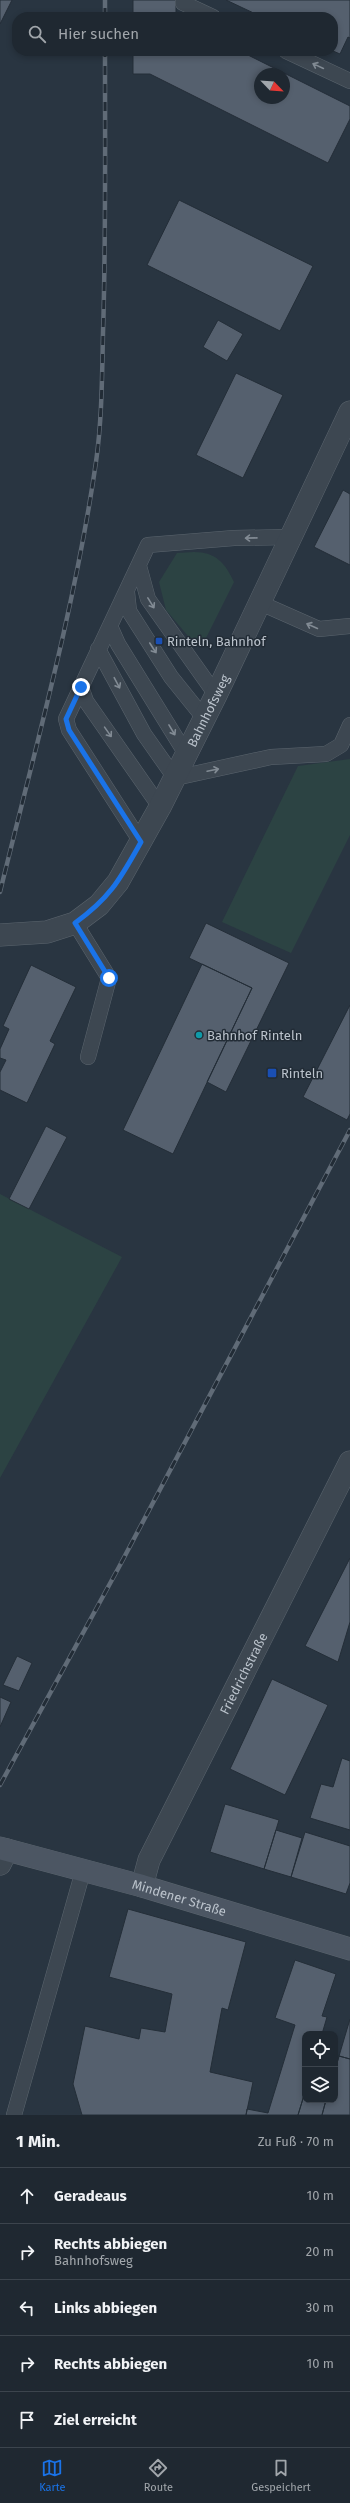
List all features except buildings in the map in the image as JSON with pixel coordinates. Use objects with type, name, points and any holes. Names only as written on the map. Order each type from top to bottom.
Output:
[{"type":"main road","name":"Mindener Straße","points":[[2,1854],[84,1871],[142,1886],[350,1949]]},
{"type":"street","name":"Bahnhofsweg","points":[[0,935],[47,932],[75,923],[99,905],[118,882],[160,807],[216,695],[258,602],[350,412]]},
{"type":"street","name":"Friedrichstraße","points":[[142,1886],[149,1860],[350,1462]]},
{"type":"lane","points":[[184,0],[183,3],[202,12]]},
{"type":"lane","points":[[297,56],[350,81]]},
{"type":"lane","points":[[141,842],[69,730],[66,719],[148,545],[234,538],[290,538]]},
{"type":"lane","points":[[139,566],[148,599],[216,695]]},
{"type":"lane","points":[[127,589],[128,611],[171,677],[204,718]]},
{"type":"lane","points":[[258,602],[319,629],[350,626]]},
{"type":"lane","points":[[110,626],[118,644],[186,754]]},
{"type":"lane","points":[[98,649],[144,734],[175,778],[271,757],[326,754],[341,745],[350,725]]},
{"type":"lane","points":[[81,687],[86,701],[160,807]]},
{"type":"lane","points":[[75,923],[109,978],[88,1057]]},
{"type":"lane","points":[[14,2115],[84,1871]]},
{"type":"green space","points":[[194,552],[214,556],[227,569],[234,582],[205,640],[193,642],[166,610],[159,582],[177,553]]},
{"type":"green space","points":[[350,759],[350,835],[291,953],[222,922],[298,766]]},
{"type":"green space","points":[[0,1194],[122,1257],[0,1478]]},
{"type":"railway","points":[[105,0],[105,12]]},
{"type":"railway","points":[[0,892],[66,624],[96,462],[101,398],[105,262],[105,56]]},
{"type":"railway","points":[[0,1785],[119,1567],[350,1130]]},
{"type":"place","name":"Rinteln, Bahnhof","points":[[159,641]]},
{"type":"place","name":"Bahnhof Rinteln","points":[[199,1035]]},
{"type":"place","name":"Rinteln","points":[[272,1073]]},
{"type":"route","points":[[81,687],[66,719],[69,730],[141,842],[118,882],[99,905],[75,923],[91,952],[109,978]]}]
